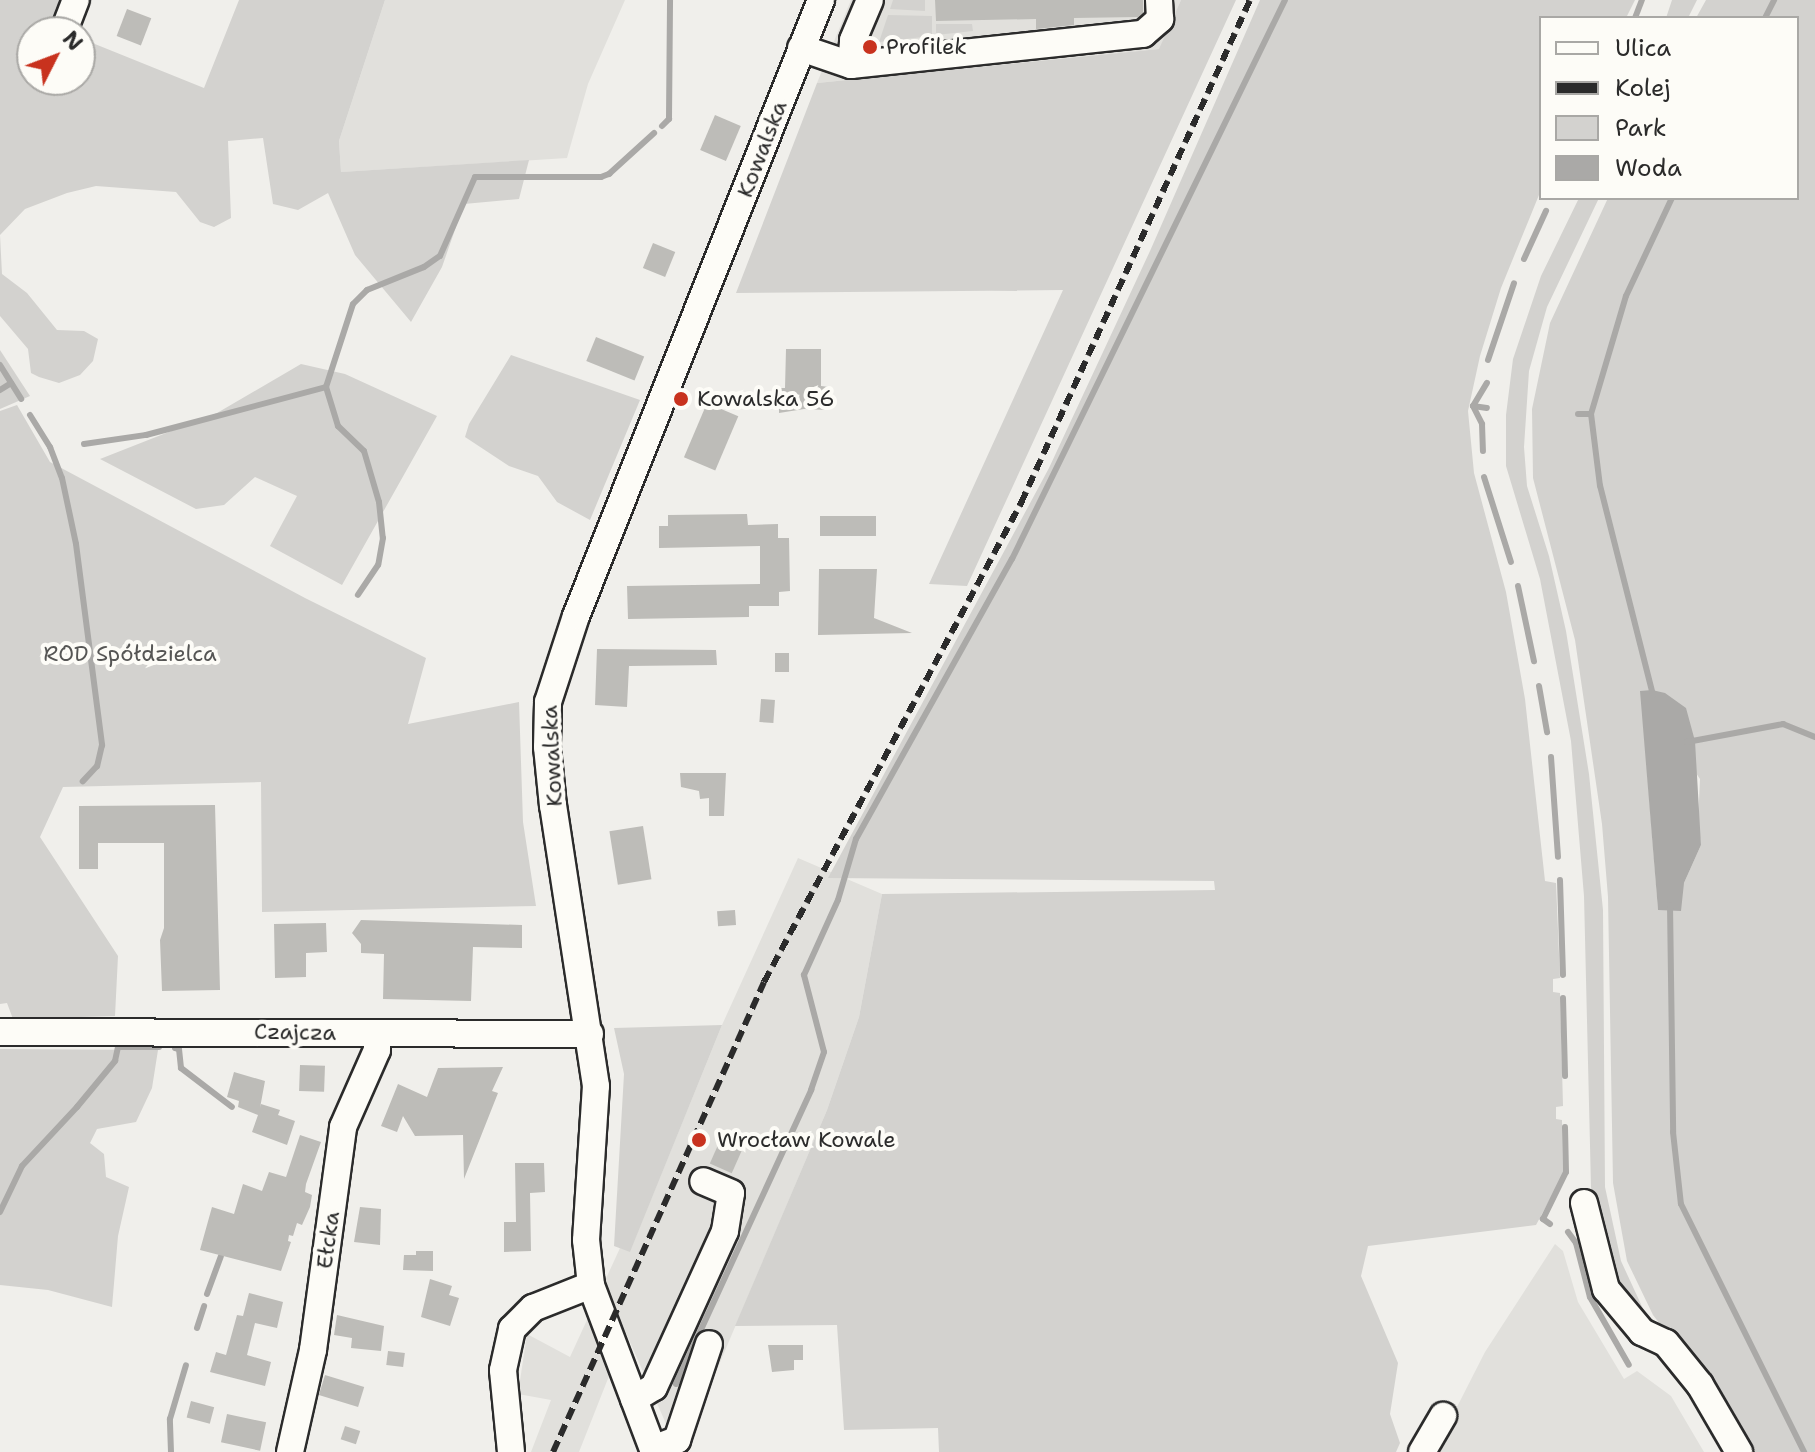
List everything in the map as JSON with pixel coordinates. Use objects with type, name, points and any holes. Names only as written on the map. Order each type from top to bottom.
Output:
[{"type":"street","name":"Kowalska","points":[[654,1450],[591,1285],[586,1240],[597,1093],[553,806],[547,747],[548,702],[564,646],[821,0]]},
{"type":"street","points":[[851,65],[853,40],[870,0]]},
{"type":"street","points":[[801,48],[851,65],[1143,34],[1160,19],[1159,0]]},
{"type":"street","name":"Czajcza","points":[[0,1032],[590,1034]]},
{"type":"street","name":"Ełcka","points":[[290,1452],[313,1350],[343,1127],[377,1050],[377,1033]]},
{"type":"street","points":[[634,1399],[654,1387],[725,1231],[731,1193],[703,1181]]},
{"type":"street","points":[[1584,1203],[1606,1289],[1642,1332],[1666,1343],[1700,1385],[1739,1452]]},
{"type":"street","points":[[511,1452],[503,1370],[512,1329],[533,1308],[591,1285]]},
{"type":"street","points":[[654,1450],[677,1440],[709,1344]]},
{"type":"street","points":[[1422,1452],[1443,1416]]},
{"type":"shaded area","points":[[385,0],[625,0],[588,84],[567,158],[341,172],[339,141]]},
{"type":"shaded area","points":[[851,0],[1181,0],[1160,49],[817,83]]},
{"type":"shaded area","points":[[798,858],[882,894],[859,1017],[827,1110],[710,1386],[667,1426],[626,1333],[579,1452],[531,1452],[551,1400],[518,1394],[527,1334],[570,1357],[620,1248],[630,1251],[722,1025]]},
{"type":"shaded area","points":[[1555,1244],[1563,1251],[1578,1302],[1624,1379],[1637,1371],[1671,1396],[1704,1452],[1434,1452],[1485,1352]]},
{"type":"green space","points":[[0,0],[61,0],[54,16],[16,16],[16,96],[96,96],[96,44],[204,88],[239,0],[385,0],[339,141],[341,172],[529,160],[519,199],[464,204],[442,267],[411,322],[355,255],[328,193],[298,210],[273,204],[263,138],[228,141],[231,218],[214,227],[200,222],[176,192],[96,186],[25,209],[0,235]]},
{"type":"green space","points":[[893,0],[925,0],[925,11],[890,9]]},
{"type":"green space","points":[[1181,0],[1236,0],[967,586],[929,584],[1063,290],[736,293],[817,83],[1159,49]]},
{"type":"green space","points":[[1260,0],[1635,0],[1627,16],[1539,16],[1539,195],[1501,288],[1480,356],[1468,411],[1474,473],[1506,592],[1525,699],[1545,881],[1556,883],[1560,978],[1553,979],[1553,992],[1560,993],[1563,1106],[1556,1107],[1556,1119],[1562,1120],[1563,1175],[1536,1225],[1368,1246],[1361,1276],[1398,1363],[1390,1414],[1400,1443],[1396,1452],[939,1452],[938,1428],[844,1430],[837,1325],[735,1326],[827,1110],[859,1017],[882,894],[1215,890],[1214,881],[828,878],[1049,468],[1150,251]]},
{"type":"green space","points":[[1672,0],[1697,0],[1689,16],[1667,16]]},
{"type":"green space","points":[[1706,0],[1815,0],[1815,1452],[1742,1452],[1676,1345],[1653,1315],[1627,1261],[1613,1183],[1608,897],[1602,824],[1575,640],[1533,478],[1532,409],[1550,323],[1607,200],[1799,200],[1799,16],[1697,16]],"holes":[[[1641,691],[1700,779],[1698,823],[1701,845],[1684,883],[1658,910]]]},
{"type":"green space","points":[[888,15],[932,16],[932,36],[879,42]]},
{"type":"green space","points":[[936,24],[972,24],[973,31],[936,35]]},
{"type":"green space","points":[[1578,200],[1598,200],[1547,307],[1529,371],[1524,447],[1527,486],[1549,556],[1566,631],[1589,774],[1603,910],[1605,1187],[1621,1261],[1651,1326],[1613,1287],[1598,1232],[1591,1187],[1584,896],[1571,741],[1540,579],[1506,466],[1506,415],[1513,359],[1541,276]]},
{"type":"green space","points":[[0,235],[2,274],[27,293],[57,330],[84,331],[98,339],[93,361],[80,375],[59,383],[31,373],[28,349],[0,316]]},
{"type":"green space","points":[[0,350],[30,396],[0,409]]},
{"type":"green space","points":[[511,355],[640,400],[590,520],[557,502],[538,476],[509,466],[465,437],[469,424]]},
{"type":"green space","points":[[301,364],[345,374],[437,416],[342,585],[270,546],[297,496],[255,477],[224,505],[196,509],[100,459],[217,413]]},
{"type":"green space","name":"ROD Spółdzielca","points":[[17,405],[50,462],[305,598],[426,658],[408,724],[519,702],[523,822],[536,906],[262,912],[261,782],[63,787],[40,837],[118,956],[115,1016],[13,1019],[7,1003],[0,1004],[0,411]]},
{"type":"green space","points":[[722,1025],[630,1252],[614,1246],[624,1074],[614,1028]]},
{"type":"green space","points":[[0,1049],[158,1050],[152,1088],[136,1122],[97,1129],[90,1143],[104,1154],[106,1177],[129,1187],[118,1236],[112,1307],[48,1290],[0,1285]]},
{"type":"water","points":[[1640,691],[1665,693],[1686,708],[1695,741],[1701,845],[1684,883],[1681,911],[1658,910]]},
{"type":"building","points":[[935,0],[1143,0],[1143,13],[1138,17],[1074,18],[1074,25],[1036,29],[1036,19],[936,21]]},
{"type":"building","points":[[127,9],[151,18],[141,45],[117,36]]},
{"type":"building","points":[[715,115],[741,126],[726,161],[700,150]]},
{"type":"building","points":[[653,243],[675,252],[665,277],[643,268]]},
{"type":"building","points":[[596,337],[644,356],[634,381],[586,361]]},
{"type":"building","points":[[786,349],[821,349],[821,386],[829,387],[827,410],[804,409],[779,413],[779,388],[785,388]]},
{"type":"building","points":[[707,403],[738,416],[715,471],[684,457]]},
{"type":"building","points":[[747,514],[748,525],[778,524],[778,538],[789,538],[790,591],[779,592],[779,606],[749,606],[749,617],[628,619],[627,586],[760,584],[760,546],[659,548],[659,526],[668,526],[668,515]]},
{"type":"building","points":[[820,516],[876,516],[876,536],[820,536]]},
{"type":"building","points":[[819,569],[877,569],[874,618],[912,633],[818,635]]},
{"type":"building","points":[[597,649],[716,650],[717,665],[629,666],[627,707],[595,705]]},
{"type":"building","points":[[775,653],[789,653],[789,672],[775,672]]},
{"type":"building","points":[[761,699],[775,700],[773,723],[759,722]]},
{"type":"building","points":[[680,773],[726,773],[724,816],[709,816],[709,798],[700,799],[699,791],[681,787]]},
{"type":"building","points":[[215,805],[220,990],[162,991],[160,940],[164,928],[164,843],[98,843],[98,869],[79,869],[79,806]]},
{"type":"building","points":[[643,826],[651,879],[618,885],[609,831]]},
{"type":"building","points":[[735,910],[736,925],[718,926],[717,911]]},
{"type":"building","points":[[361,920],[522,925],[522,948],[473,947],[471,1001],[383,999],[384,954],[361,953],[361,944],[352,933]]},
{"type":"building","points":[[326,923],[327,952],[306,953],[306,977],[275,978],[274,924]]},
{"type":"building","points":[[300,1065],[325,1066],[324,1092],[299,1091]]},
{"type":"building","points":[[503,1067],[492,1091],[498,1093],[464,1179],[463,1135],[415,1136],[403,1116],[397,1132],[381,1126],[398,1084],[427,1097],[438,1068]]},
{"type":"building","points":[[234,1072],[265,1081],[260,1108],[261,1104],[280,1110],[278,1115],[295,1121],[287,1145],[252,1132],[258,1115],[238,1107],[239,1101],[227,1097]]},
{"type":"building","points":[[300,1135],[321,1142],[306,1184],[305,1192],[312,1195],[310,1207],[302,1225],[297,1223],[293,1236],[289,1235],[288,1241],[291,1242],[281,1271],[200,1250],[212,1207],[234,1214],[243,1184],[262,1191],[269,1172],[286,1177]]},
{"type":"building","points":[[722,1136],[744,1146],[732,1173],[710,1163]]},
{"type":"building","points":[[515,1163],[544,1163],[545,1192],[530,1193],[531,1251],[504,1252],[504,1222],[516,1222]]},
{"type":"building","points":[[360,1207],[381,1209],[380,1245],[354,1242]]},
{"type":"building","points":[[416,1251],[433,1251],[433,1271],[403,1270],[404,1255],[416,1255]]},
{"type":"building","points":[[430,1279],[452,1286],[449,1295],[459,1298],[450,1326],[421,1317]]},
{"type":"building","points":[[249,1293],[283,1302],[277,1328],[255,1323],[247,1355],[271,1362],[265,1386],[210,1372],[216,1352],[226,1355],[237,1315],[243,1316]]},
{"type":"building","points":[[337,1315],[384,1326],[381,1351],[351,1348],[352,1338],[334,1335]]},
{"type":"building","points":[[768,1345],[803,1345],[803,1360],[794,1360],[794,1370],[772,1372]]},
{"type":"building","points":[[388,1351],[405,1353],[403,1367],[386,1365]]},
{"type":"building","points":[[325,1375],[364,1387],[358,1407],[319,1395]]},
{"type":"building","points":[[191,1401],[214,1407],[210,1424],[187,1417]]},
{"type":"building","points":[[227,1414],[266,1422],[260,1451],[221,1442]]},
{"type":"building","points":[[345,1426],[360,1431],[356,1444],[341,1439]]},
{"type":"waterway","points":[[662,126],[669,119],[670,0]]},
{"type":"waterway","points":[[676,1384],[811,1090],[824,1052],[804,975],[838,900],[856,839],[1012,559],[1285,0]]},
{"type":"waterway","points":[[1636,16],[1642,0]]},
{"type":"waterway","points":[[1766,16],[1774,0]]},
{"type":"waterway","points":[[84,444],[146,435],[326,387],[353,304],[367,290],[424,267],[440,256],[475,177],[601,177],[609,174],[654,133]]},
{"type":"waterway","points":[[1653,695],[1600,486],[1591,414],[1626,296],[1671,200]]},
{"type":"waterway","points":[[1524,259],[1546,211]]},
{"type":"waterway","points":[[1488,360],[1514,283]]},
{"type":"waterway","points":[[0,365],[21,399]]},
{"type":"waterway","points":[[0,390],[11,383]]},
{"type":"waterway","points":[[1473,406],[1487,383]]},
{"type":"waterway","points":[[326,387],[338,426],[364,451],[379,502],[383,538],[378,565],[358,595]]},
{"type":"waterway","points":[[1473,406],[1482,424],[1483,451]]},
{"type":"waterway","points":[[1473,406],[1487,408]]},
{"type":"waterway","points":[[1578,414],[1591,414]]},
{"type":"waterway","points":[[30,415],[50,447],[62,478],[76,544],[102,745],[97,766],[83,781]]},
{"type":"waterway","points":[[1484,477],[1511,562]]},
{"type":"waterway","points":[[1518,586],[1534,661]]},
{"type":"waterway","points":[[1539,686],[1547,732]]},
{"type":"waterway","points":[[1687,742],[1783,724],[1815,737]]},
{"type":"waterway","points":[[1551,757],[1558,857]]},
{"type":"waterway","points":[[1560,880],[1563,975]]},
{"type":"waterway","points":[[1670,905],[1673,1132],[1681,1204],[1804,1452]]},
{"type":"waterway","points":[[1563,998],[1565,1076]]},
{"type":"waterway","points":[[0,1212],[22,1166],[115,1061],[118,1047],[159,1047]]},
{"type":"waterway","points":[[175,1048],[179,1049],[181,1068],[232,1107]]},
{"type":"waterway","points":[[1550,1224],[1543,1219],[1566,1172],[1565,1127]]},
{"type":"waterway","points":[[1568,1232],[1576,1243],[1590,1297],[1629,1365]]},
{"type":"waterway","points":[[207,1294],[221,1256]]},
{"type":"waterway","points":[[197,1328],[204,1306]]},
{"type":"waterway","points":[[171,1452],[170,1419],[186,1365]]},
{"type":"railway","points":[[553,1452],[764,982],[1021,503],[1250,0]]},
{"type":"place","name":"Profilek","points":[[870,47]]},
{"type":"place","name":"Kowalska 56","points":[[681,399]]},
{"type":"place","name":"Wrocław Kowale","points":[[699,1140]]}]
